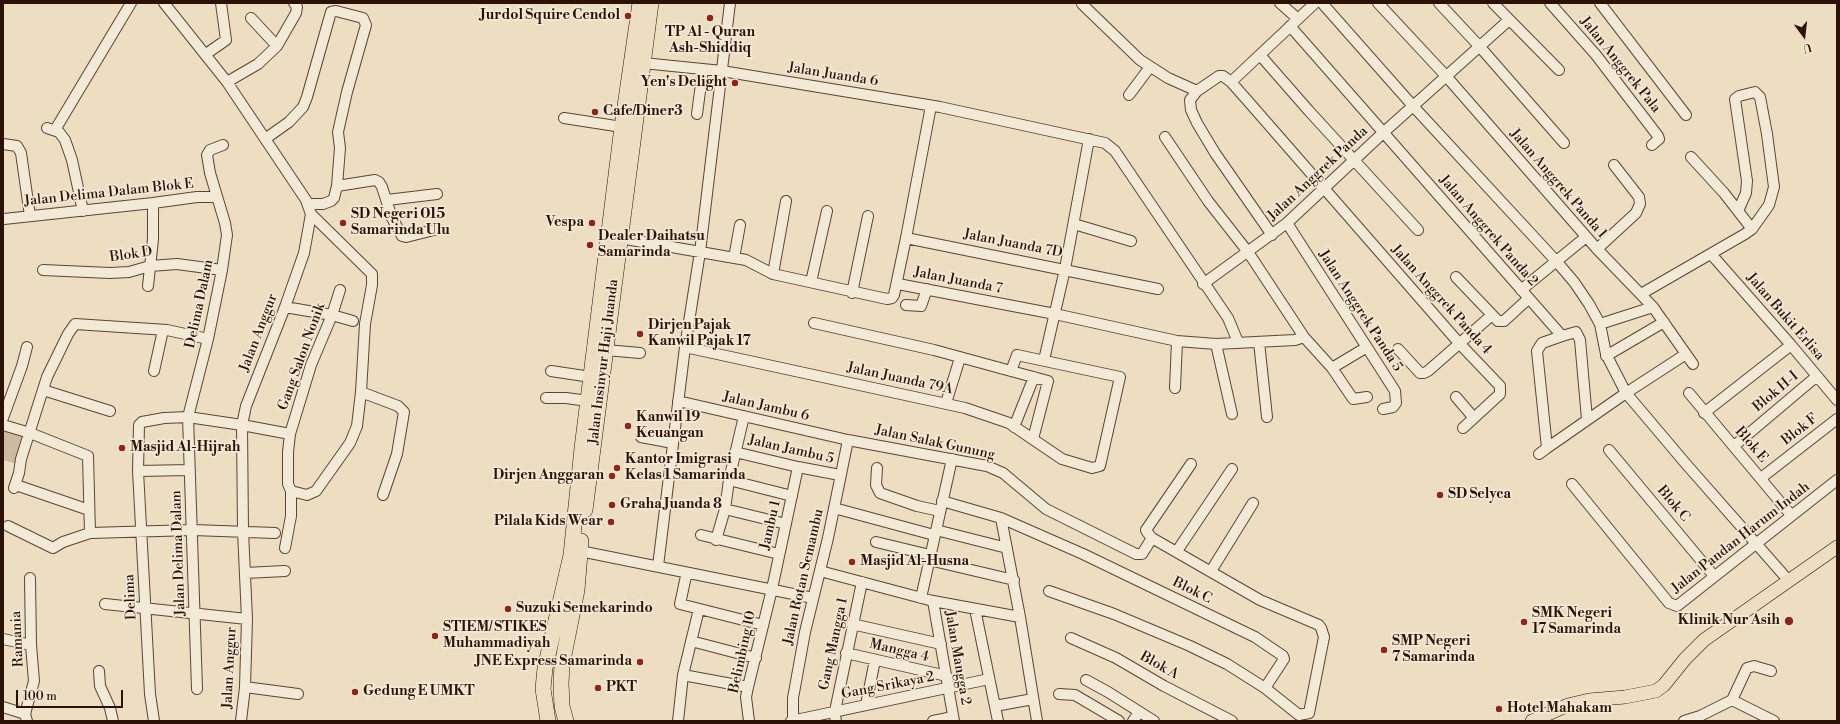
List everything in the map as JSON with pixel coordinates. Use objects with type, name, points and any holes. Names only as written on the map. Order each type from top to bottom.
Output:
[{"type":"highway","name":"Jalan Insinyur Haji Juanda","points":[[548,721],[545,711],[543,689],[545,668],[577,554],[594,381],[622,127],[640,3]]},
{"type":"highway","name":"Jalan Insinyur Haji Juanda","points":[[566,721],[562,706],[560,683],[567,635],[577,590],[577,554],[588,401],[606,350],[651,3]]},
{"type":"highway","points":[[556,721],[551,699],[554,662],[577,554]]},
{"type":"main road","points":[[1536,720],[1568,705],[1656,691],[1664,685],[1685,658],[1704,640],[1837,547]]},
{"type":"street","points":[[83,210],[69,148],[63,136],[51,129],[131,3]]},
{"type":"street","points":[[164,3],[227,82],[310,209],[372,274],[372,285],[365,324],[361,392],[354,435],[342,457],[315,493],[307,495],[291,491]]},
{"type":"street","points":[[206,54],[223,44],[226,40],[221,3]]},
{"type":"street","points":[[227,82],[258,64],[277,46],[296,13],[297,7],[294,3]]},
{"type":"street","points":[[658,566],[685,347],[700,252],[730,3]]},
{"type":"street","points":[[1280,3],[1298,18]]},
{"type":"street","points":[[1272,235],[1215,153],[1195,120],[1190,101],[1197,91],[1217,77],[1227,79],[1260,55],[1315,3]]},
{"type":"street","points":[[1322,3],[1413,106],[1574,282],[1600,324],[1606,356],[1626,393],[1755,544],[1789,581]]},
{"type":"street","name":"Jalan Anggrek Panda 1","points":[[1378,3],[1446,76],[1586,237],[1653,307],[1693,364]]},
{"type":"street","points":[[1439,3],[1480,47],[1564,143]]},
{"type":"street","points":[[1493,3],[1559,70]]},
{"type":"street","name":"Jalan Anggrek Pala","points":[[1550,3],[1596,55],[1658,136],[1659,139],[1652,146]]},
{"type":"street","points":[[1600,3],[1686,115]]},
{"type":"street","points":[[1082,4],[1140,60],[1168,78],[1197,91]]},
{"type":"street","points":[[265,139],[289,122],[303,106],[307,97],[331,12],[336,11],[363,18],[366,25],[347,92],[338,132],[340,148],[337,186],[333,200],[310,209]]},
{"type":"street","points":[[251,18],[277,46]]},
{"type":"street","name":"Jalan Anggrek Panda","points":[[1203,284],[1287,223],[1384,132],[1509,20]]},
{"type":"street","name":"Jalan Anggrek Panda 2","points":[[1290,26],[1562,336]]},
{"type":"street","points":[[1260,55],[1418,230]]},
{"type":"street","name":"Jalan Juanda 6","points":[[642,64],[722,71],[935,106],[1105,143],[1115,151],[1203,284]]},
{"type":"street","points":[[1129,95],[1150,67]]},
{"type":"street","points":[[697,114],[703,69]]},
{"type":"street","name":"Jalan Anggrek Panda 4","points":[[1227,79],[1459,343],[1500,386],[1500,394],[1463,428]]},
{"type":"street","points":[[1641,294],[1752,229],[1769,205],[1773,193],[1768,142],[1759,95],[1753,92],[1735,99],[1747,181],[1746,193],[1738,211]]},
{"type":"street","points":[[898,284],[906,238],[935,106]]},
{"type":"street","points":[[564,118],[622,127]]},
{"type":"street","points":[[1166,137],[1208,201],[1248,252],[1304,336],[1332,368],[1353,399],[1368,397]]},
{"type":"street","points":[[1011,372],[1017,355],[1044,360],[1065,269],[1089,139]]},
{"type":"street","points":[[3,144],[17,146],[21,152],[30,216]]},
{"type":"street","name":"Delima Dalam","points":[[188,417],[208,339],[222,270],[227,230],[210,173],[207,155],[210,150],[223,145]]},
{"type":"street","points":[[1691,157],[1752,229]]},
{"type":"street","points":[[1597,249],[1636,213],[1640,204],[1639,197],[1614,165]]},
{"type":"street","points":[[337,186],[377,180],[382,187],[392,218],[402,236],[406,237],[438,229]]},
{"type":"street","points":[[387,200],[437,194]]},
{"type":"street","name":"Jalan Delima Dalam Blok E","points":[[4,219],[153,203],[197,196],[217,197]]},
{"type":"street","points":[[773,274],[786,201]]},
{"type":"street","points":[[148,286],[153,203]]},
{"type":"street","name":"Jalan Anggur","points":[[241,721],[245,687],[247,619],[243,531],[242,425],[246,406],[285,307],[304,253],[310,209]]},
{"type":"street","points":[[811,282],[827,211]]},
{"type":"street","points":[[852,293],[868,216]]},
{"type":"street","name":"Jalan Anggrek Panda 5","points":[[1287,223],[1395,392],[1396,402],[1393,407],[1383,409]]},
{"type":"street","points":[[1074,224],[1130,240]]},
{"type":"street","points":[[734,258],[740,225]]},
{"type":"street","points":[[1521,290],[1586,237]]},
{"type":"street","name":"Jalan Juanda 7","points":[[620,238],[750,261],[773,274],[852,293],[888,299],[894,296],[898,284],[1055,314],[1177,341],[1216,344],[1295,340],[1304,336]]},
{"type":"street","name":"Jalan Juanda 7D","points":[[906,238],[1158,289]]},
{"type":"street","name":"Jalan Bukit Erlisa","points":[[1711,254],[1837,400]]},
{"type":"street","name":"Blok D","points":[[43,270],[110,274],[129,272],[150,266],[177,264],[222,270]]},
{"type":"street","points":[[1456,277],[1498,321],[1504,321],[1528,299]]},
{"type":"street","points":[[1203,284],[1230,322],[1238,342]]},
{"type":"street","points":[[906,305],[920,306],[927,289]]},
{"type":"street","name":"Gang Salon Nonik","points":[[285,548],[291,516],[291,491],[288,484],[290,434],[311,365],[332,315],[340,290]]},
{"type":"street","points":[[285,307],[332,315],[353,321]]},
{"type":"street","points":[[1600,324],[1653,307]]},
{"type":"street","points":[[1398,349],[1420,372],[1424,373],[1492,315]]},
{"type":"street","points":[[1606,356],[1664,322]]},
{"type":"street","points":[[814,323],[1048,381],[1033,439]]},
{"type":"street","points":[[89,510],[15,487],[21,465],[21,459],[51,366],[75,324],[164,330],[208,339]]},
{"type":"street","points":[[154,370],[164,330]]},
{"type":"street","points":[[1547,448],[1537,351],[1542,343],[1576,332],[1580,340],[1587,419]]},
{"type":"street","points":[[1175,388],[1177,341]]},
{"type":"street","points":[[1259,342],[1267,417]]},
{"type":"street","points":[[1216,344],[1232,414]]},
{"type":"street","points":[[1704,412],[1791,345]]},
{"type":"street","points":[[3,418],[22,366],[27,347]]},
{"type":"street","name":"Jalan Juanda 79A","points":[[685,347],[946,403],[986,414],[1014,427],[1062,459],[1092,468],[1097,468],[1100,466],[1111,423],[1120,377],[1044,360]]},
{"type":"street","points":[[1332,368],[1367,347]]},
{"type":"street","points":[[606,350],[640,353]]},
{"type":"street","points":[[1539,454],[1587,419],[1686,354]]},
{"type":"street","points":[[946,403],[960,358]]},
{"type":"street","points":[[552,371],[594,381]]},
{"type":"street","name":"Blok H-I","points":[[1734,446],[1817,376]]},
{"type":"street","points":[[1014,427],[1034,377]]},
{"type":"street","points":[[43,390],[110,411]]},
{"type":"street","points":[[361,392],[398,406],[403,410],[404,415],[397,454],[383,495]]},
{"type":"street","name":"Blok E","points":[[1689,393],[1791,515]]},
{"type":"street","points":[[1456,397],[1474,418]]},
{"type":"street","points":[[546,398],[566,398],[588,401]]},
{"type":"street","name":"Jalan Jambu 6","points":[[678,401],[848,440]]},
{"type":"street","points":[[716,540],[744,416]]},
{"type":"street","points":[[188,417],[290,434]]},
{"type":"street","name":"Delima","points":[[154,721],[150,694],[137,442],[139,425],[142,422],[164,418],[188,417]]},
{"type":"street","name":"Jalan Delima Dalam","points":[[188,417],[193,530],[197,689]]},
{"type":"street","name":"Blok F","points":[[1761,478],[1837,419]]},
{"type":"street","points":[[3,425],[30,433],[88,456],[90,533]]},
{"type":"street","points":[[641,437],[673,443]]},
{"type":"street","name":"Jalan Salak Gunung","points":[[848,440],[994,468],[1003,473],[1046,510],[1136,554],[1142,554],[1152,538]]},
{"type":"street","name":"Jalan Rotan Semambu","points":[[792,721],[793,698],[800,657],[848,440]]},
{"type":"street","name":"Blok C","points":[[1609,450],[1714,576]]},
{"type":"street","name":"Jalan Jambu 5","points":[[735,452],[840,475]]},
{"type":"street","points":[[920,598],[952,459]]},
{"type":"street","points":[[1049,591],[1106,610],[1190,646],[1227,664],[1265,688],[1297,718],[1309,713],[1324,637],[1321,628],[1260,600],[1152,538],[1146,530],[1191,464]]},
{"type":"street","name":"Jambu 1","points":[[772,589],[798,467]]},
{"type":"street","points":[[877,468],[876,484],[880,493],[918,506],[941,506],[1001,518],[1014,580],[1037,721]]},
{"type":"street","points":[[1177,551],[1232,469]]},
{"type":"street","points":[[138,471],[190,470]]},
{"type":"street","points":[[729,480],[792,496]]},
{"type":"street","name":"Jalan Pandan Harum Indah","points":[[1572,484],[1673,606],[1681,604],[1714,576],[1837,480]]},
{"type":"street","points":[[1211,571],[1253,503]]},
{"type":"street","points":[[834,508],[935,533],[1007,548]]},
{"type":"street","points":[[724,509],[786,524]]},
{"type":"street","name":"Blok C","points":[[1001,518],[1194,607],[1255,637],[1282,654],[1284,659],[1265,688]]},
{"type":"street","points":[[8,526],[53,548],[63,542],[90,533],[193,530],[275,533]]},
{"type":"street","points":[[701,535],[716,540],[779,554]]},
{"type":"street","points":[[876,542],[929,558],[1014,580]]},
{"type":"street","points":[[577,554],[658,566],[813,598]]},
{"type":"street","points":[[245,572],[285,571]]},
{"type":"street","points":[[820,571],[933,601],[1020,617]]},
{"type":"street","points":[[686,576],[680,604],[763,625]]},
{"type":"street","name":"Ramania","points":[[26,717],[34,681],[31,645],[30,578]]},
{"type":"street","name":"Gang Mangga 1","points":[[835,714],[846,653],[862,582]]},
{"type":"street","name":"Belimbing 10","points":[[749,721],[746,698],[772,589]]},
{"type":"street","name":"Jalan Mangga 2","points":[[933,601],[954,719]]},
{"type":"street","points":[[105,604],[247,619]]},
{"type":"street","points":[[678,721],[683,675],[699,609]]},
{"type":"street","points":[[975,609],[998,721]]},
{"type":"street","points":[[852,624],[941,644]]},
{"type":"street","name":"Blok A","points":[[1071,638],[1116,658],[1164,686],[1232,721]]},
{"type":"street","points":[[3,639],[31,645]]},
{"type":"street","points":[[691,641],[756,658]]},
{"type":"street","name":"Mangga 4","points":[[846,653],[947,676]]},
{"type":"street","points":[[866,705],[875,660]]},
{"type":"street","points":[[1684,721],[1700,716],[1732,700],[1747,668],[1754,666],[1771,670]]},
{"type":"street","points":[[98,672],[100,686],[113,721]]},
{"type":"street","points":[[683,675],[748,687]]},
{"type":"street","name":"Gang Srikaya 2","points":[[792,721],[835,714],[866,705],[989,679]]},
{"type":"street","points":[[1086,680],[1154,721]]},
{"type":"street","points":[[245,687],[298,694]]},
{"type":"street","points":[[1059,694],[1075,695],[1119,721]]},
{"type":"street","points":[[995,706],[1033,699]]},
{"type":"street","points":[[1732,700],[1774,721]]},
{"type":"street","points":[[3,707],[26,717]]},
{"type":"street","points":[[1133,721],[1140,712]]},
{"type":"street","points":[[933,721],[954,719]]},
{"type":"shaded area","points":[[3,431],[25,437],[17,464],[3,460]]},
{"type":"place","name":"Jurdol Squire Cendol","points":[[628,16]]},
{"type":"place","name":"TP Al - Quran Ash-Shiddiq","points":[[710,18]]},
{"type":"place","name":"Yen's Delight","points":[[735,83]]},
{"type":"place","name":"Cafe/Diner3","points":[[595,112]]},
{"type":"place","name":"SD Negeri 015 Samarinda Ulu","points":[[343,223]]},
{"type":"place","name":"Vespa","points":[[592,223]]},
{"type":"place","name":"Dealer Daihatsu Samarinda","points":[[590,245]]},
{"type":"place","name":"Dirjen Pajak Kanwil Pajak 17","points":[[640,334]]},
{"type":"place","name":"Kanwil 19 Keuangan","points":[[628,426]]},
{"type":"place","name":"Masjid Al-Hijrah","points":[[122,448]]},
{"type":"place","name":"Kantor Imigrasi Kelas 1 Samarinda","points":[[617,468]]},
{"type":"place","name":"Dirjen Anggaran","points":[[612,476]]},
{"type":"place","name":"SD Selyca","points":[[1440,495]]},
{"type":"place","name":"Graha Juanda 8","points":[[612,505]]},
{"type":"place","name":"Pilala Kids Wear","points":[[611,522]]},
{"type":"place","name":"Masjid Al-Husna","points":[[852,562]]},
{"type":"place","name":"Suzuki Semekarindo","points":[[508,609]]},
{"type":"place","name":"Klinik Nur Asih","points":[[1789,621]]},
{"type":"place","name":"SMK Negeri 17 Samarinda","points":[[1524,622]]},
{"type":"place","name":"STIEM/ STIKES Muhammadiyah","points":[[435,636]]},
{"type":"place","name":"SMP Negeri 7 Samarinda","points":[[1384,650]]},
{"type":"place","name":"JNE Express Samarinda","points":[[640,662]]},
{"type":"place","name":"PKT","points":[[598,688]]},
{"type":"place","name":"Gedung E UMKT","points":[[355,692]]},
{"type":"place","name":"Hotel Mahakam","points":[[1499,709]]}]
